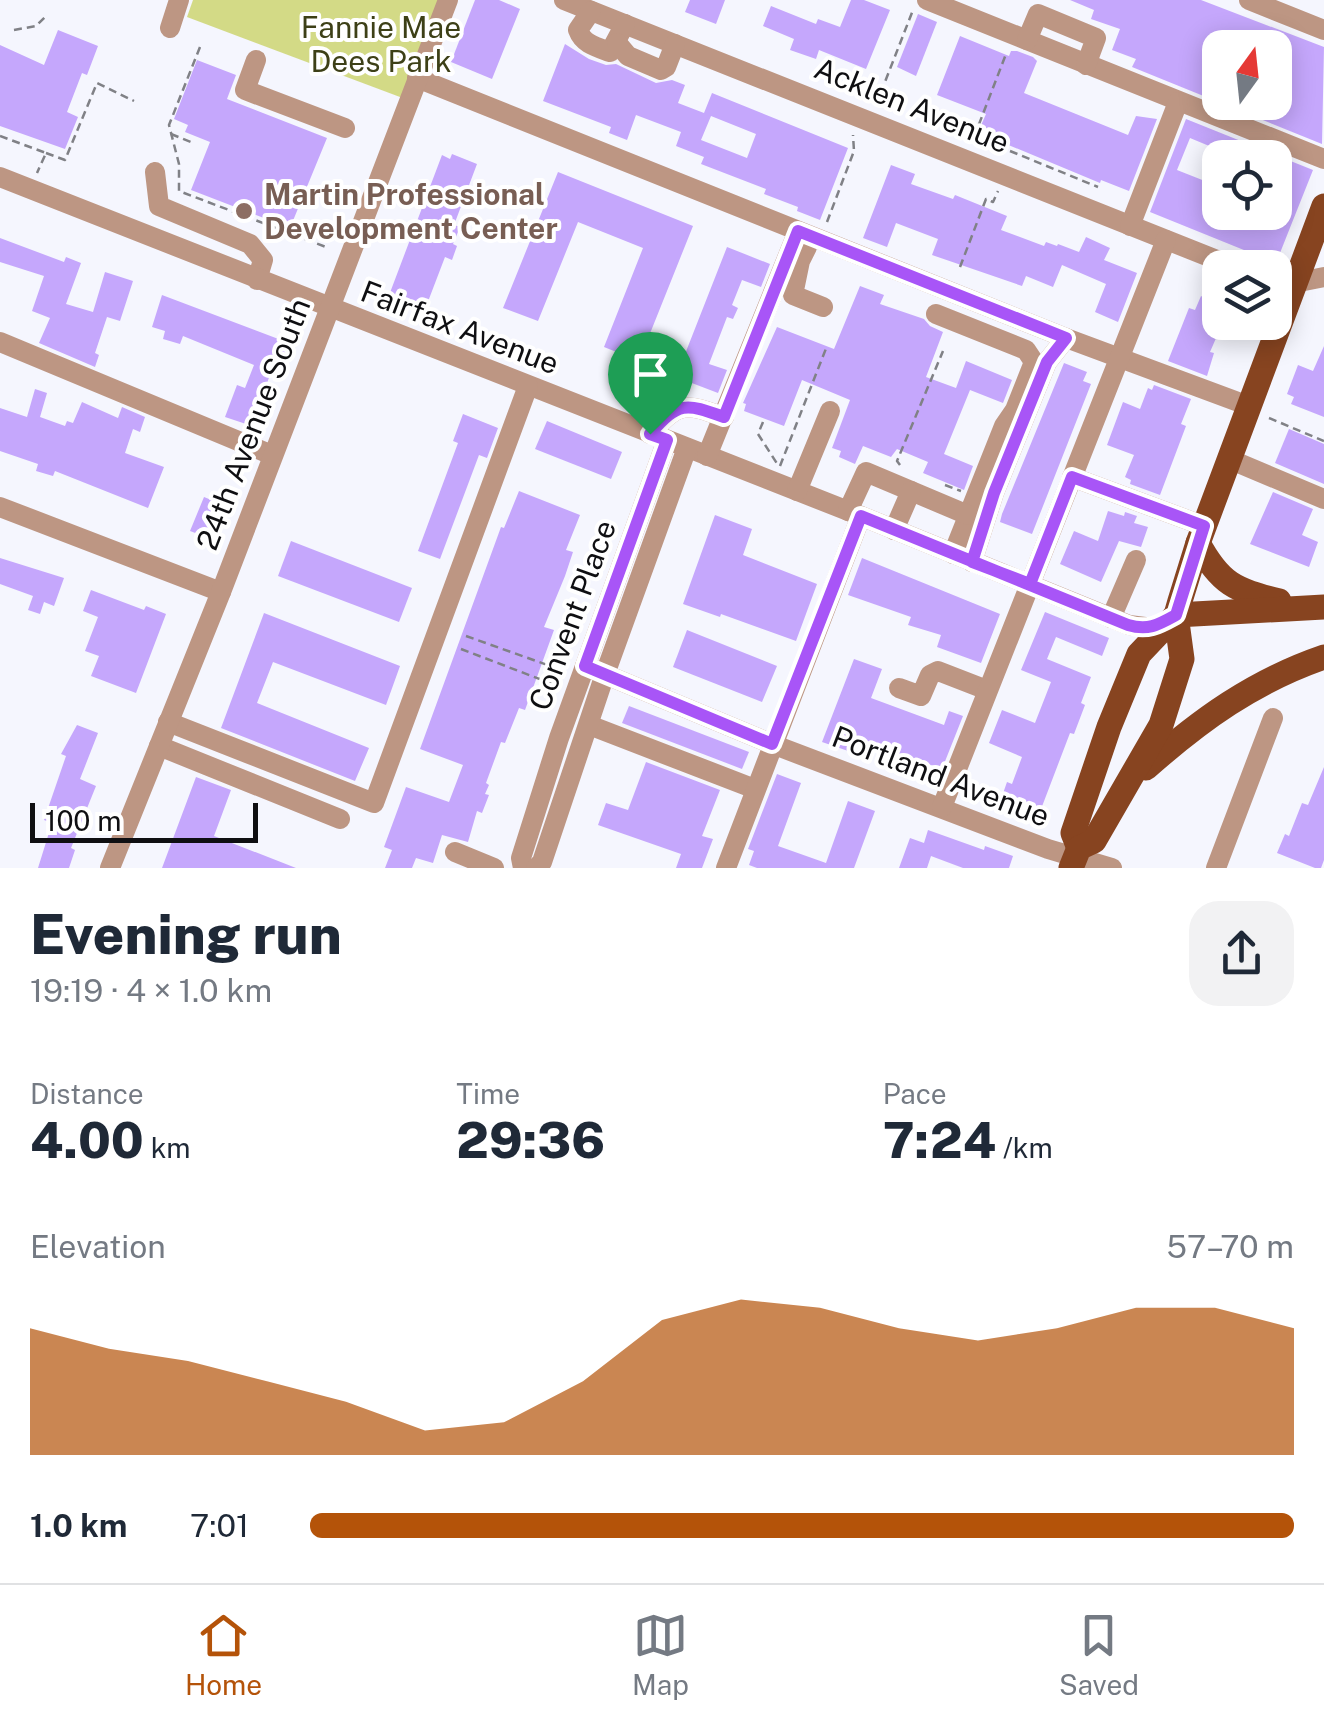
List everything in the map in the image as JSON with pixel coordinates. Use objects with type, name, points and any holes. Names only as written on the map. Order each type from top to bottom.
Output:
[{"type":"main road","points":[[1292,268],[1323,212]]},
{"type":"main road","points":[[1075,858],[1073,834],[1110,727],[1139,654],[1176,615],[1229,459],[1259,412],[1273,340]]},
{"type":"main road","points":[[1202,535],[1210,565],[1234,588],[1316,608]]},
{"type":"main road","points":[[1176,615],[1316,608]]},
{"type":"main road","points":[[1075,858],[1094,840],[1131,782],[1160,725],[1182,659],[1176,615]]},
{"type":"main road","points":[[1131,782],[1204,718],[1273,678],[1324,657]]},
{"type":"street","points":[[170,28],[179,0]]},
{"type":"street","name":"24th Avenue South","points":[[110,868],[448,0]]},
{"type":"street","name":"Acklen Avenue","points":[[564,0],[591,10],[621,34],[675,44],[1202,254]]},
{"type":"street","points":[[1249,0],[1324,30]]},
{"type":"street","points":[[921,4],[1018,44],[1086,64],[1324,159]]},
{"type":"street","points":[[591,10],[578,30],[582,40],[610,52],[621,34]]},
{"type":"street","points":[[621,34],[628,56],[661,70],[675,44]]},
{"type":"street","points":[[256,60],[245,90],[345,128]]},
{"type":"street","points":[[417,78],[812,231],[1036,326],[1259,412]]},
{"type":"street","points":[[1130,226],[1178,102]]},
{"type":"street","points":[[156,172],[159,206],[250,244],[262,260],[258,280]]},
{"type":"street","name":"Fairfax Avenue","points":[[0,178],[1112,618],[1140,628],[1153,628],[1176,615]]},
{"type":"street","points":[[812,231],[793,295],[823,307]]},
{"type":"street","points":[[708,456],[812,231]]},
{"type":"street","points":[[942,808],[1166,240]]},
{"type":"street","points":[[1292,281],[1324,276]]},
{"type":"street","points":[[936,314],[1026,350],[1034,362],[968,515],[962,558]]},
{"type":"street","points":[[1026,350],[1036,326]]},
{"type":"street","points":[[962,558],[994,493],[1047,362],[1066,338]]},
{"type":"street","points":[[0,342],[272,455]]},
{"type":"street","points":[[168,722],[374,802],[528,386]]},
{"type":"street","points":[[668,441],[665,417],[680,406],[690,405],[724,417]]},
{"type":"street","points":[[797,491],[830,411]]},
{"type":"street","name":"Convent Place","points":[[522,868],[521,858],[585,666],[668,441]]},
{"type":"street","name":"Convent Place","points":[[536,868],[546,852],[605,674],[668,441]]},
{"type":"street","points":[[1229,459],[1324,499]]},
{"type":"street","points":[[726,868],[866,472],[968,515]]},
{"type":"street","points":[[1072,477],[1202,535]]},
{"type":"street","points":[[894,530],[911,491]]},
{"type":"street","points":[[0,507],[220,592]]},
{"type":"street","points":[[1112,618],[1136,560]]},
{"type":"street","name":"Portland Avenue","points":[[585,666],[772,744],[1075,858],[1112,868]]},
{"type":"street","points":[[899,688],[921,696],[930,675],[938,671],[987,690]]},
{"type":"street","points":[[1216,868],[1273,718]]},
{"type":"street","points":[[589,725],[755,789]]},
{"type":"street","points":[[159,746],[340,819]]},
{"type":"street","points":[[455,852],[494,868]]},
{"type":"path","points":[[875,106],[921,4]]},
{"type":"path","points":[[14,30],[36,26],[45,17]]},
{"type":"path","points":[[980,148],[983,137],[976,132],[1018,44]]},
{"type":"path","points":[[200,48],[171,119],[180,191],[326,247]]},
{"type":"path","points":[[0,136],[65,160],[97,83],[134,101]]},
{"type":"path","points":[[812,231],[854,151],[852,128]]},
{"type":"path","points":[[170,134],[191,142]]},
{"type":"path","points":[[1010,151],[1098,187]]},
{"type":"path","points":[[36,175],[46,153]]},
{"type":"path","points":[[1052,176],[1054,169]]},
{"type":"path","points":[[960,267],[986,198],[993,202],[1000,187]]},
{"type":"path","points":[[763,422],[758,434],[779,466],[827,346]]},
{"type":"path","points":[[901,467],[897,461],[943,351]]},
{"type":"path","points":[[1259,412],[1324,441]]},
{"type":"path","points":[[461,649],[550,683],[556,668],[466,636]]},
{"type":"path","points":[[553,675],[562,679]]},
{"type":"green space","name":"Fannie Mae Dees Park","points":[[193,0],[448,0],[408,100],[187,17]]},
{"type":"building","points":[[475,0],[499,0],[520,9],[492,79],[451,62]]},
{"type":"building","points":[[690,0],[725,0],[716,24],[685,12]]},
{"type":"building","points":[[851,0],[864,0],[890,10],[866,69],[819,50],[816,59],[790,50],[794,39],[763,26],[771,6],[816,24],[818,19],[840,27]]},
{"type":"building","points":[[1070,0],[1201,0],[1280,30],[1202,30],[1202,95],[1132,67],[1136,59],[1112,50],[1120,29],[1091,19],[1094,10]]},
{"type":"building","points":[[918,14],[937,22],[916,76],[897,67]]},
{"type":"building","points":[[58,30],[98,46],[87,75],[82,73],[67,112],[78,117],[65,149],[0,126],[0,45],[44,65]]},
{"type":"building","points":[[1292,35],[1324,47],[1322,144],[1263,120],[1292,120]]},
{"type":"building","points":[[960,36],[1009,56],[1011,51],[1017,51],[1033,57],[1037,61],[1024,93],[1128,135],[1136,116],[1157,119],[1129,191],[1101,180],[1100,183],[982,134],[979,130],[986,114],[937,95]]},
{"type":"building","points":[[565,44],[589,59],[616,64],[656,83],[672,80],[685,85],[678,103],[704,113],[712,93],[848,148],[820,220],[764,194],[766,189],[701,164],[704,157],[676,146],[681,132],[636,115],[627,140],[609,133],[611,127],[543,101]],"holes":[[[711,116],[756,134],[747,158],[701,140]]]},
{"type":"building","points":[[197,60],[236,75],[227,99],[327,138],[290,228],[191,190],[210,142],[185,132],[188,125],[174,119]]},
{"type":"building","points":[[1186,119],[1238,140],[1202,143],[1190,138],[1177,170],[1202,180],[1202,230],[1289,230],[1281,250],[1244,250],[1150,212]]},
{"type":"building","points":[[452,154],[477,164],[454,225],[460,227],[452,260],[445,257],[424,312],[388,298],[442,155],[450,159]]},
{"type":"building","points":[[1292,162],[1313,170],[1292,223]]},
{"type":"building","points":[[891,165],[915,174],[911,184],[953,199],[955,195],[1007,216],[1001,230],[1044,246],[1046,242],[1058,244],[1079,252],[1086,237],[1110,248],[1104,260],[1137,273],[1118,322],[1095,312],[1106,284],[1062,265],[1053,287],[1026,276],[1022,286],[932,255],[938,239],[896,223],[887,247],[863,238]]},
{"type":"building","points":[[558,172],[693,226],[639,361],[604,347],[643,248],[578,222],[538,321],[503,308]]},
{"type":"building","points":[[0,238],[64,262],[66,257],[81,263],[66,304],[93,312],[105,272],[133,281],[120,321],[107,317],[95,353],[99,355],[95,367],[39,343],[50,318],[32,311],[44,276],[0,262]]},
{"type":"building","points":[[727,247],[770,264],[761,287],[742,280],[732,305],[738,308],[733,319],[727,317],[709,364],[727,370],[718,393],[676,377]]},
{"type":"building","points":[[860,286],[884,295],[880,304],[924,319],[943,332],[926,377],[956,388],[966,361],[1012,380],[1003,403],[970,390],[944,454],[973,466],[964,490],[923,473],[928,462],[897,449],[891,457],[863,446],[855,464],[839,457],[841,451],[832,448],[850,400],[802,380],[784,426],[744,411],[743,403],[777,327],[834,349]]},
{"type":"building","points":[[162,295],[289,343],[278,371],[272,369],[252,426],[225,417],[237,385],[245,388],[254,365],[183,336],[180,344],[163,339],[165,331],[152,327]]},
{"type":"building","points":[[1201,296],[1202,340],[1215,340],[1207,376],[1168,361],[1189,308],[1195,310]]},
{"type":"building","points":[[1324,346],[1324,417],[1291,404],[1294,397],[1287,394],[1298,365],[1313,371]]},
{"type":"building","points":[[1064,363],[1087,372],[1083,381],[1091,384],[1032,534],[1000,522]]},
{"type":"building","points":[[1154,385],[1191,399],[1181,424],[1186,426],[1160,495],[1130,484],[1131,480],[1125,477],[1134,455],[1107,445],[1123,402],[1140,409],[1148,388],[1152,390]]},
{"type":"building","points":[[35,389],[47,393],[40,417],[65,426],[67,421],[73,423],[82,402],[118,418],[122,407],[145,417],[140,432],[133,429],[125,453],[164,467],[148,508],[55,471],[53,476],[36,471],[38,464],[0,451],[0,408],[27,417]]},
{"type":"building","points":[[463,414],[498,428],[487,458],[479,455],[440,559],[418,551],[458,443],[453,441]]},
{"type":"building","points":[[547,421],[622,452],[611,479],[535,449]]},
{"type":"building","points":[[1289,429],[1324,444],[1324,484],[1275,463]]},
{"type":"building","points":[[519,491],[580,515],[566,550],[573,552],[544,627],[554,630],[525,710],[519,708],[505,743],[501,742],[486,783],[489,785],[485,794],[489,795],[482,813],[477,811],[468,842],[442,835],[433,863],[416,858],[412,868],[385,868],[392,850],[384,847],[406,787],[449,802],[463,765],[420,749],[501,527],[504,528]]},
{"type":"building","points":[[1273,492],[1313,509],[1302,535],[1318,542],[1309,567],[1250,544]]},
{"type":"building","points":[[204,497],[229,507],[217,536],[190,531]]},
{"type":"building","points":[[1108,511],[1137,516],[1134,523],[1148,527],[1141,547],[1119,541],[1101,582],[1060,564],[1074,531],[1098,541]]},
{"type":"building","points":[[715,515],[752,529],[743,555],[817,584],[796,641],[683,604]]},
{"type":"building","points":[[291,541],[412,588],[399,622],[278,576]]},
{"type":"building","points":[[0,558],[64,578],[54,606],[44,602],[40,614],[28,610],[33,596],[0,584]]},
{"type":"building","points":[[862,558],[1000,614],[981,663],[937,647],[941,635],[908,625],[911,617],[848,595]]},
{"type":"building","points":[[91,590],[166,614],[136,693],[91,676],[99,656],[85,651],[98,617],[83,611]]},
{"type":"building","points":[[1045,612],[1109,638],[1102,656],[1056,637],[1047,659],[1091,677],[1081,703],[1085,705],[1038,817],[1000,802],[1022,757],[989,743],[1002,710],[1035,723],[1051,682],[1021,670]]},
{"type":"building","points":[[264,613],[400,666],[386,705],[273,662],[257,703],[369,748],[355,781],[221,728]]},
{"type":"building","points":[[687,630],[777,666],[762,702],[673,667]]},
{"type":"building","points":[[854,659],[882,669],[871,698],[944,725],[949,711],[963,716],[942,769],[856,738],[851,752],[822,742]]},
{"type":"building","points":[[629,706],[749,752],[742,769],[622,723]]},
{"type":"building","points":[[77,725],[98,733],[80,779],[96,786],[71,848],[75,850],[69,868],[38,868],[52,823],[44,820],[66,756],[61,754]]},
{"type":"building","points":[[646,762],[720,790],[702,836],[713,839],[702,868],[676,868],[681,854],[598,825],[606,803],[628,810]]},
{"type":"building","points":[[1324,767],[1324,860],[1321,868],[1315,868],[1277,853],[1285,834],[1289,836],[1302,803],[1308,805]]},
{"type":"building","points":[[777,774],[801,783],[778,846],[826,863],[848,801],[875,811],[854,868],[749,865],[754,851],[748,849]]},
{"type":"building","points":[[196,777],[231,790],[214,836],[296,868],[162,868]]},
{"type":"building","points":[[928,830],[1013,856],[1009,868],[963,868],[931,856],[927,868],[899,868],[910,838],[924,843]]},
{"type":"place","name":"Martin Professional Development Center","points":[[244,211]]},
{"type":"route","points":[[650,434],[667,440],[585,666],[772,744],[861,516],[972,562],[1030,584],[1128,625],[1140,628],[1153,628],[1176,615],[1204,526],[1072,477],[1030,584],[972,562],[994,493],[1047,362],[1066,338],[798,231],[724,417],[690,405],[680,406],[650,434]]}]
